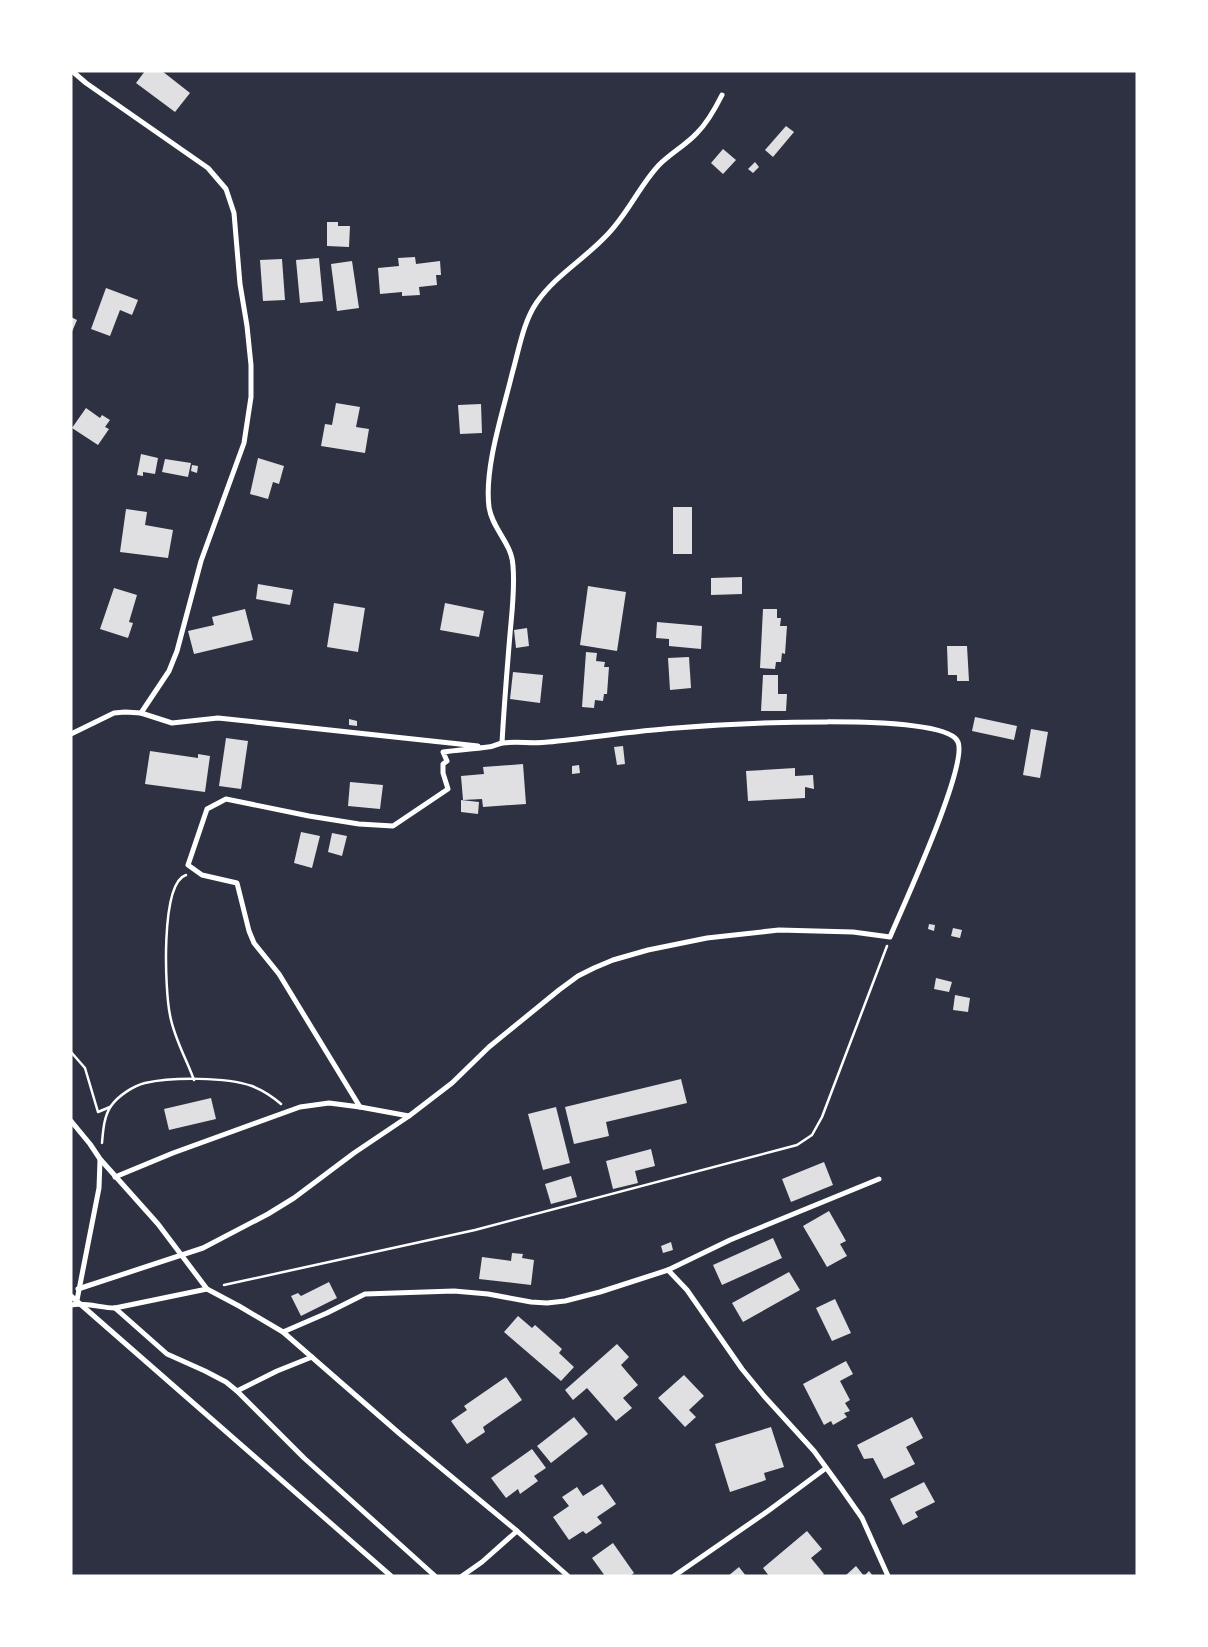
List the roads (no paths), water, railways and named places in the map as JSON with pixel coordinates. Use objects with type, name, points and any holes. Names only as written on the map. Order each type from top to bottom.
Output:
[{"type":"street","points":[[72,71],[86,83],[208,168],[226,189],[234,213],[240,284],[247,326],[251,365],[251,389],[244,443],[201,561],[177,651],[169,671],[141,714]]},
{"type":"street","points":[[502,743],[513,593],[513,565],[509,547],[491,515],[489,507],[490,474],[497,432],[525,326],[537,302],[568,270],[606,237],[655,169],[705,125],[722,95]]},
{"type":"street","points":[[71,734],[114,713],[125,712],[141,714],[172,723],[218,718],[491,747]]},
{"type":"street","points":[[78,1289],[203,1248],[287,1202],[410,1116],[452,1083],[489,1047],[559,990],[578,976],[613,960],[648,950],[707,938],[779,930],[853,932],[890,937],[945,806],[956,773],[960,748],[956,738],[934,728],[914,725],[831,722],[677,728],[546,742],[502,743],[491,747],[443,752],[446,761],[443,764],[443,773],[448,789],[393,826],[358,824],[226,799],[207,809],[188,865],[202,875],[237,883],[249,931],[254,943],[279,974],[360,1106]]},
{"type":"street","points":[[116,1177],[172,1153],[290,1110],[316,1104],[329,1103],[360,1106],[410,1116]]},
{"type":"street","points":[[71,1121],[100,1159],[158,1224],[208,1289],[283,1332],[568,1576]]},
{"type":"street","points":[[79,1302],[78,1289],[99,1188],[100,1159]]},
{"type":"street","points":[[283,1332],[328,1313],[364,1294],[454,1291],[547,1303],[565,1301],[600,1292],[668,1270],[730,1240],[878,1179]]},
{"type":"street","points":[[668,1270],[687,1290],[742,1369],[814,1451],[862,1518],[888,1576]]},
{"type":"street","points":[[71,1305],[79,1302],[103,1308],[115,1308],[208,1289]]},
{"type":"street","points":[[71,1296],[391,1576]]},
{"type":"street","points":[[115,1308],[167,1354],[205,1371],[238,1391],[304,1458],[435,1576]]},
{"type":"street","points":[[238,1391],[277,1371],[312,1357]]},
{"type":"street","points":[[674,1576],[826,1468]]},
{"type":"street","points":[[462,1576],[482,1562],[517,1531]]}]
